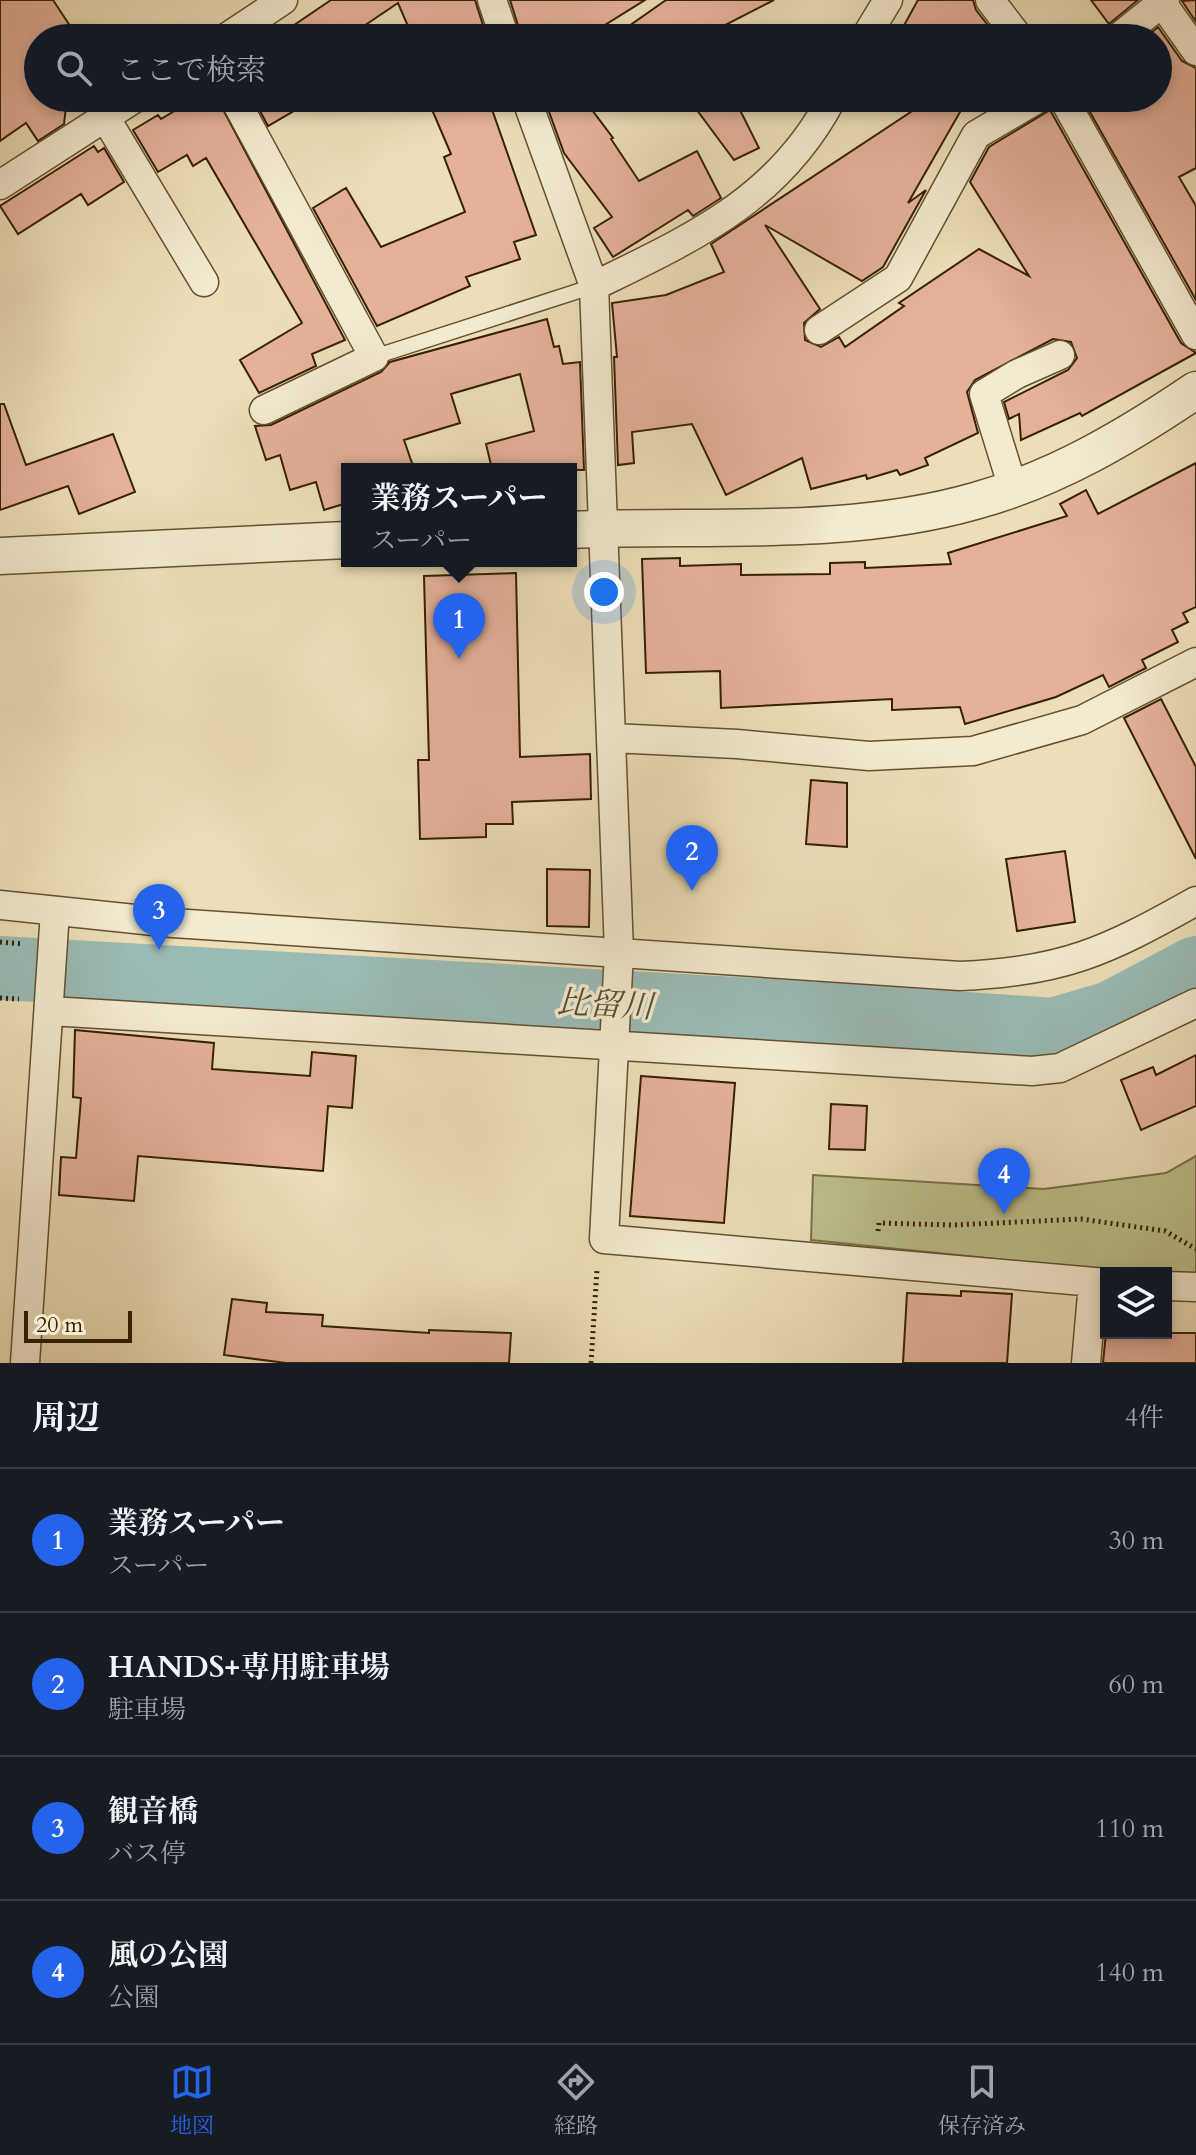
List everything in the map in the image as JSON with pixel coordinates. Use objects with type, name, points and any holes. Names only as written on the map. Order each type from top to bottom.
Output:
[{"type":"street","points":[[247,24],[283,0]]},
{"type":"street","points":[[492,0],[500,24]]},
{"type":"street","points":[[873,24],[888,0]]},
{"type":"street","points":[[990,0],[1008,24]]},
{"type":"street","points":[[1135,24],[1163,1],[1196,51]]},
{"type":"street","points":[[0,185],[113,112]]},
{"type":"street","points":[[242,112],[374,357],[264,410]]},
{"type":"street","points":[[531,112],[594,286],[587,529],[612,738],[619,952],[604,1239],[1100,1283],[1086,1363]]},
{"type":"street","points":[[594,286],[698,235],[762,191],[800,152],[824,112]]},
{"type":"street","points":[[819,330],[898,278],[976,135],[1015,112]]},
{"type":"street","points":[[1071,112],[1196,335]]},
{"type":"street","points":[[105,117],[204,282]]},
{"type":"street","points":[[1013,488],[984,394],[1060,355]]},
{"type":"street","points":[[587,529],[788,527],[948,508],[1013,488],[1116,442],[1196,390]]},
{"type":"street","points":[[0,556],[341,540]]},
{"type":"street","points":[[612,738],[737,744],[869,756],[973,751],[1082,720],[1196,662]]},
{"type":"street","points":[[0,905],[173,923],[960,976],[1019,974],[1061,965],[1121,943],[1196,901]]},
{"type":"street","points":[[25,1363],[55,911]]},
{"type":"street","points":[[50,999],[614,1035],[1032,1071],[1060,1068],[1196,1003]]},
{"type":"street","points":[[1172,1286],[1196,1287]]},
{"type":"lane","points":[[374,357],[594,286]]},
{"type":"path","points":[[876,1262],[879,1223],[953,1225],[1081,1219],[1165,1231],[1196,1249]]},
{"type":"path","points":[[591,1363],[598,1251],[604,1239]]},
{"type":"green space","points":[[1196,1156],[1196,1274],[1172,1273],[1172,1267],[1064,1266],[811,1240],[813,1175],[1044,1189],[1166,1173]]},
{"type":"building","points":[[0,0],[53,0],[69,24],[24,24],[24,112],[65,112],[64,124],[38,141],[26,123],[0,141]]},
{"type":"building","points":[[331,0],[475,0],[483,24],[407,24],[398,3],[367,24],[296,24]]},
{"type":"building","points":[[510,0],[645,0],[606,24],[518,24]]},
{"type":"building","points":[[666,0],[774,0],[727,24],[632,24]]},
{"type":"building","points":[[918,0],[973,0],[976,10],[987,24],[905,24]]},
{"type":"building","points":[[1091,0],[1138,0],[1109,24]]},
{"type":"building","points":[[1196,0],[1196,22],[1182,1]]},
{"type":"building","points":[[1172,47],[1182,61],[1196,68],[1196,168],[1179,177],[1196,206],[1196,300],[1090,112],[1172,112]]},
{"type":"building","points":[[173,112],[224,112],[345,340],[312,354],[316,366],[259,393],[240,360],[302,323],[206,158],[193,166],[187,155],[158,172],[133,130],[158,115],[161,119]]},
{"type":"building","points":[[260,112],[292,112],[268,126]]},
{"type":"building","points":[[433,112],[493,112],[536,235],[514,242],[520,259],[466,277],[470,286],[377,326],[313,208],[346,188],[381,247],[465,212],[444,157],[451,154]]},
{"type":"building","points":[[549,112],[594,112],[639,181],[697,151],[721,198],[693,216],[688,210],[613,257],[594,228],[612,217],[564,153]]},
{"type":"building","points":[[698,112],[741,112],[759,148],[734,160]]},
{"type":"building","points":[[911,112],[960,112],[908,203],[926,190],[883,267],[862,281],[765,225],[820,309],[804,323],[805,340],[821,347],[839,337],[845,347],[904,306],[899,303],[979,249],[1029,276],[970,182],[989,147],[1051,112],[1181,343],[1196,353],[1082,416],[1080,413],[1021,440],[1019,414],[1009,419],[1004,402],[1068,370],[1077,358],[1071,342],[1053,339],[975,380],[967,392],[978,433],[925,458],[928,465],[900,475],[897,470],[811,489],[802,458],[726,495],[692,424],[632,432],[634,463],[618,465],[614,357],[617,357],[612,303],[666,295],[724,272],[711,244]]},
{"type":"building","points":[[94,146],[98,152],[104,148],[124,182],[88,205],[81,194],[18,234],[0,206]]},
{"type":"building","points":[[547,319],[554,347],[559,346],[563,364],[580,362],[584,470],[577,470],[577,463],[491,463],[486,444],[534,431],[520,374],[451,394],[460,423],[404,440],[412,463],[341,463],[341,505],[324,510],[316,482],[290,490],[280,455],[266,460],[255,426],[271,425],[381,372],[390,362]]},
{"type":"building","points":[[0,404],[4,404],[26,465],[113,434],[135,492],[79,514],[68,486],[0,510]]},
{"type":"building","points":[[1196,463],[1196,607],[1183,613],[1188,622],[1172,630],[1178,642],[1142,660],[1146,668],[1109,687],[1103,675],[1056,697],[965,724],[960,707],[892,710],[892,699],[721,708],[720,671],[646,673],[642,559],[680,558],[680,566],[741,564],[741,575],[830,574],[830,563],[865,562],[865,568],[951,564],[948,553],[1067,516],[1060,504],[1086,490],[1098,514]]},
{"type":"building","points":[[516,573],[520,757],[590,754],[591,799],[512,802],[513,824],[486,824],[486,837],[420,839],[418,760],[429,760],[424,576]]},
{"type":"building","points":[[1161,699],[1196,767],[1196,859],[1124,718]]},
{"type":"building","points":[[811,780],[847,783],[847,847],[806,844]]},
{"type":"building","points":[[1065,851],[1075,922],[1017,931],[1006,859]]},
{"type":"building","points":[[547,869],[590,870],[589,927],[547,926]]},
{"type":"building","points":[[75,1030],[214,1043],[212,1069],[310,1076],[312,1052],[356,1056],[352,1108],[328,1106],[323,1171],[138,1156],[134,1201],[59,1195],[61,1157],[76,1158],[81,1098],[73,1097]]},
{"type":"building","points":[[1196,1055],[1196,1106],[1141,1130],[1121,1080],[1153,1067],[1156,1075]]},
{"type":"building","points":[[641,1076],[735,1083],[724,1223],[630,1216]]},
{"type":"building","points":[[831,1104],[867,1106],[865,1150],[829,1149]]},
{"type":"building","points":[[961,1291],[1012,1294],[1007,1363],[903,1363],[907,1293],[961,1296]]},
{"type":"building","points":[[232,1299],[267,1303],[266,1312],[323,1315],[322,1326],[429,1333],[429,1330],[511,1333],[509,1363],[286,1363],[224,1355]]},
{"type":"building","points":[[1172,1333],[1196,1333],[1196,1363],[1103,1363],[1105,1339],[1172,1339]]},
{"type":"waterway","name":"比留川","points":[[0,968],[809,1013],[1053,1030],[1111,1013],[1196,968]]},
{"type":"place","name":"業務スーパー","points":[[459,659]]},
{"type":"place","name":"HANDS+専用駐車場","points":[[692,891]]},
{"type":"place","name":"観音橋","points":[[159,950]]},
{"type":"place","name":"風の公園","points":[[1004,1214]]}]
